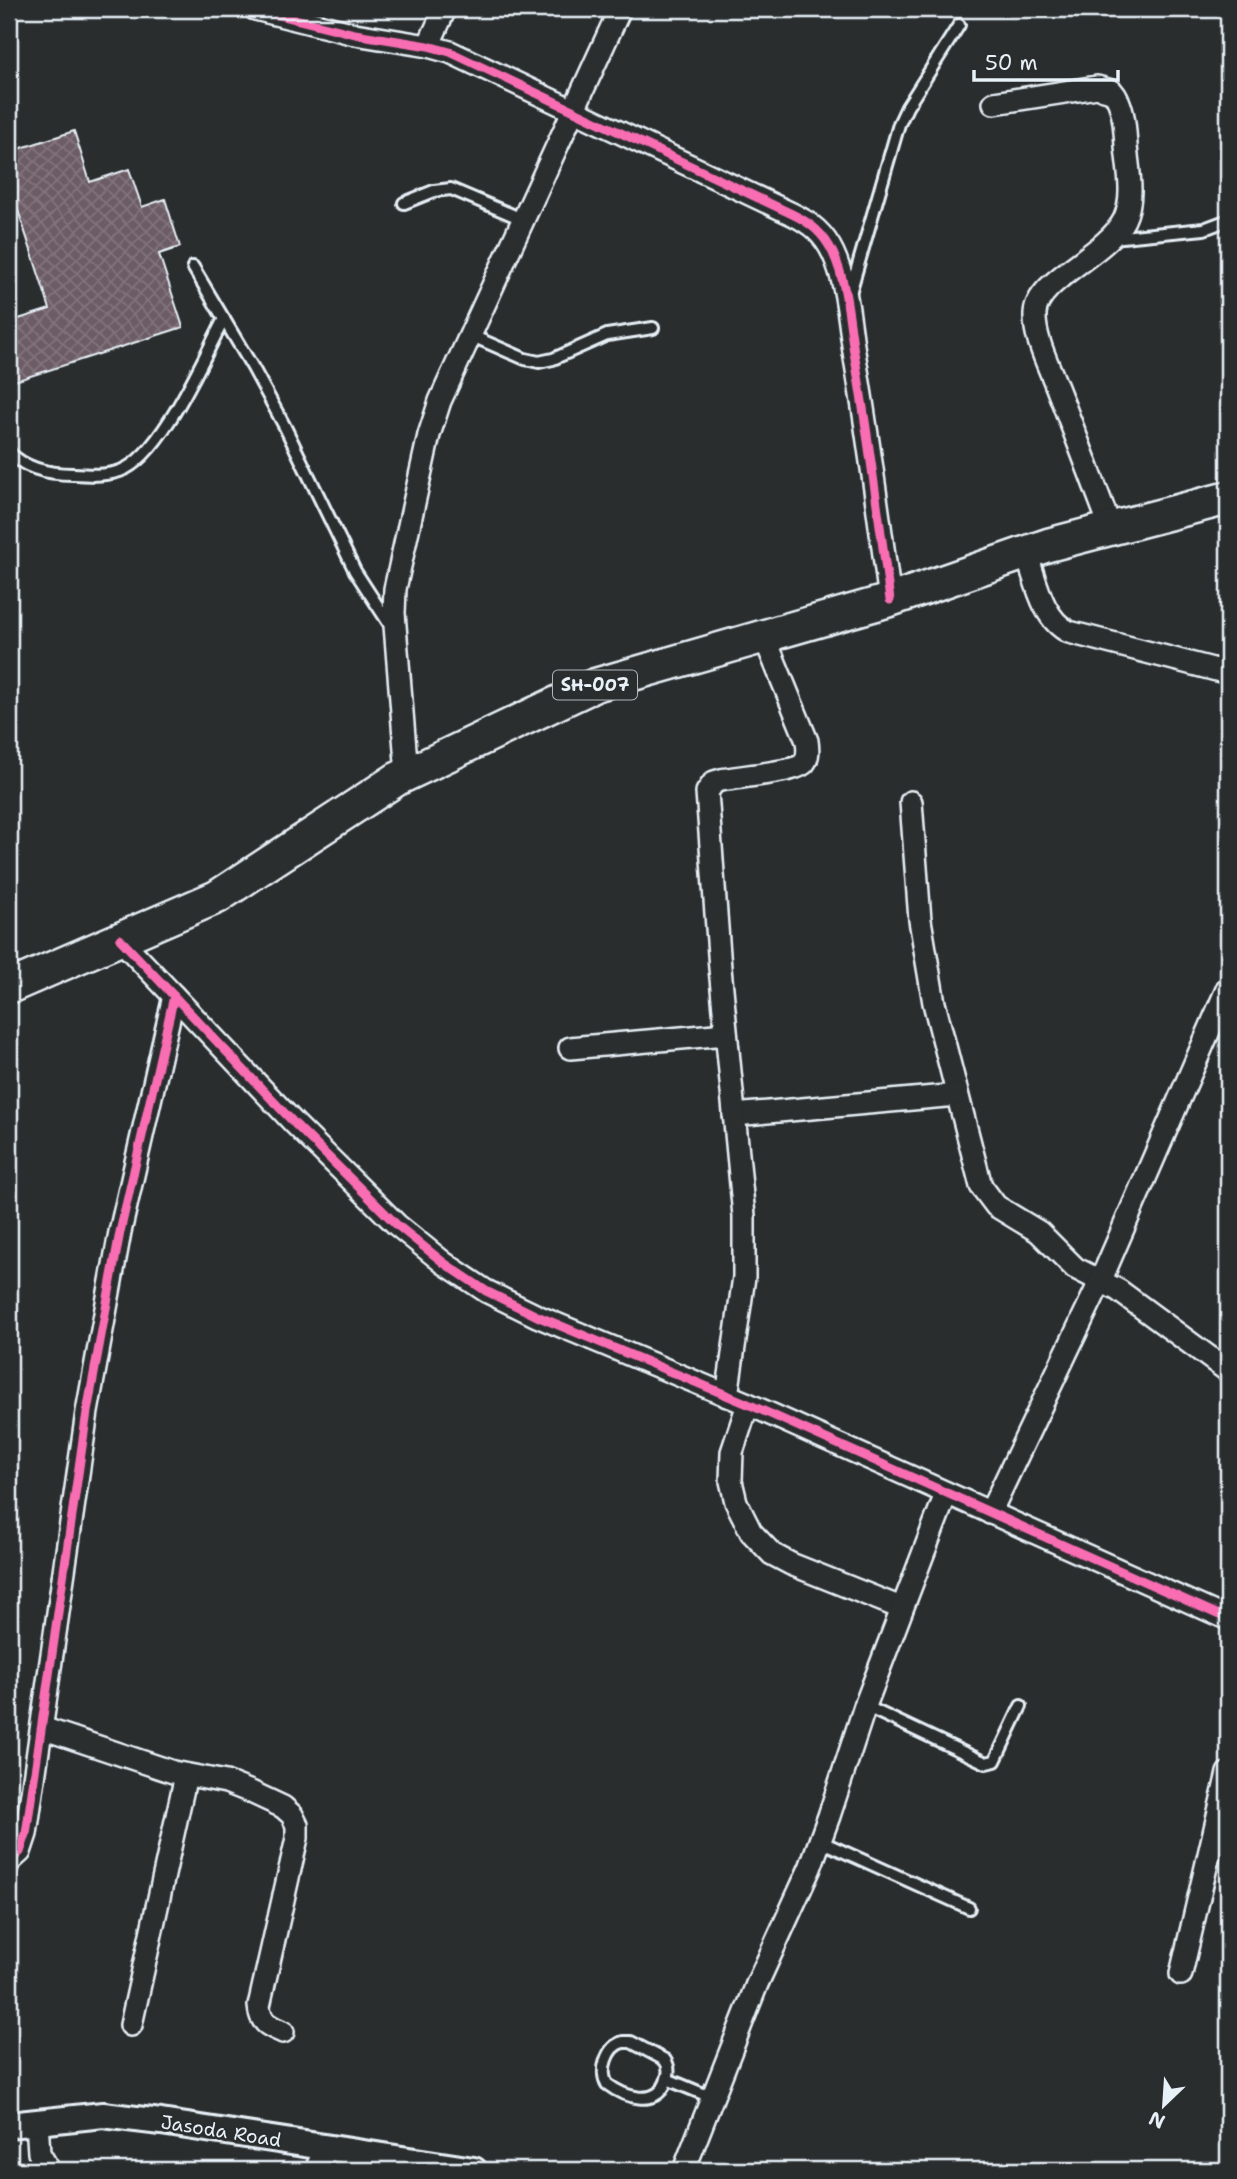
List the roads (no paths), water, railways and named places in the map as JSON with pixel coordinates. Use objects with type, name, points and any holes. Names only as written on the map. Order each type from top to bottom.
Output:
[{"type":"main road","name":"SH-007","points":[[9,987],[217,897],[407,774],[595,685],[890,600],[1026,553],[1227,500]]},
{"type":"street","points":[[255,9],[355,34],[450,52],[810,223],[834,254],[846,307],[867,429],[890,600]]},
{"type":"street","points":[[428,46],[445,9]]},
{"type":"street","points":[[407,774],[395,633],[395,589],[429,435],[440,401],[620,9]]},
{"type":"street","points":[[994,103],[1097,87],[1105,88],[1116,96],[1125,133],[1130,192],[1123,221],[1090,257],[1046,290],[1038,301],[1035,314],[1047,360],[1111,529]]},
{"type":"street","points":[[1026,553],[1048,613],[1060,628],[1228,673]]},
{"type":"street","points":[[727,1396],[744,1277],[744,1216],[726,1034],[707,792],[714,782],[721,780],[798,768],[807,759],[808,750],[807,741],[764,636]]},
{"type":"street","points":[[911,802],[920,920],[934,1003],[981,1186],[989,1199],[1039,1232],[1082,1273],[1118,1290],[1228,1371]]},
{"type":"street","points":[[120,939],[295,1124],[397,1225],[444,1263],[486,1291],[537,1316],[748,1404],[1228,1619]]},
{"type":"street","points":[[990,1513],[1100,1282],[1228,987]]},
{"type":"street","points":[[9,1876],[9,1862],[20,1852],[26,1834],[87,1412],[120,1232],[174,996]]},
{"type":"street","points":[[570,1048],[726,1034]]},
{"type":"street","points":[[734,1115],[957,1095]]},
{"type":"street","points":[[748,1404],[732,1452],[731,1481],[736,1502],[751,1532],[772,1554],[791,1564],[901,1608]]},
{"type":"street","points":[[684,2170],[757,1984],[820,1841],[865,1706],[946,1494]]},
{"type":"street","points":[[42,1728],[186,1775],[226,1782],[283,1807],[292,1815],[297,1825],[297,1838],[259,2006],[259,2015],[263,2022],[283,2032]]},
{"type":"street","points":[[1181,1973],[1228,1773]]},
{"type":"street","points":[[131,2025],[186,1775]]},
{"type":"street","name":"Jasoda Road","points":[[9,2125],[103,2115],[474,2170]]},
{"type":"street","points":[[37,2122],[39,2153],[49,2170]]},
{"type":"street","points":[[316,2170],[326,2147]]},
{"type":"lane","points":[[846,307],[899,124],[959,26]]},
{"type":"lane","points":[[404,203],[434,191],[451,189],[522,219]]},
{"type":"lane","points":[[1109,239],[1204,229],[1228,220]]},
{"type":"lane","points":[[193,267],[285,427],[355,571],[395,633]]},
{"type":"lane","points":[[9,452],[34,469],[51,474],[102,475],[123,470],[138,460],[175,412],[224,318]]},
{"type":"lane","points":[[470,335],[539,362],[553,359],[607,335],[653,328]]},
{"type":"lane","points":[[865,1706],[986,1763],[995,1761],[1021,1706]]},
{"type":"lane","points":[[820,1841],[968,1908]]},
{"type":"lane","points":[[631,2042],[665,2060],[668,2065],[667,2079],[659,2093],[640,2098],[607,2084],[604,2080],[604,2067],[616,2043],[631,2042]]},
{"type":"lane","points":[[667,2079],[713,2098]]}]
